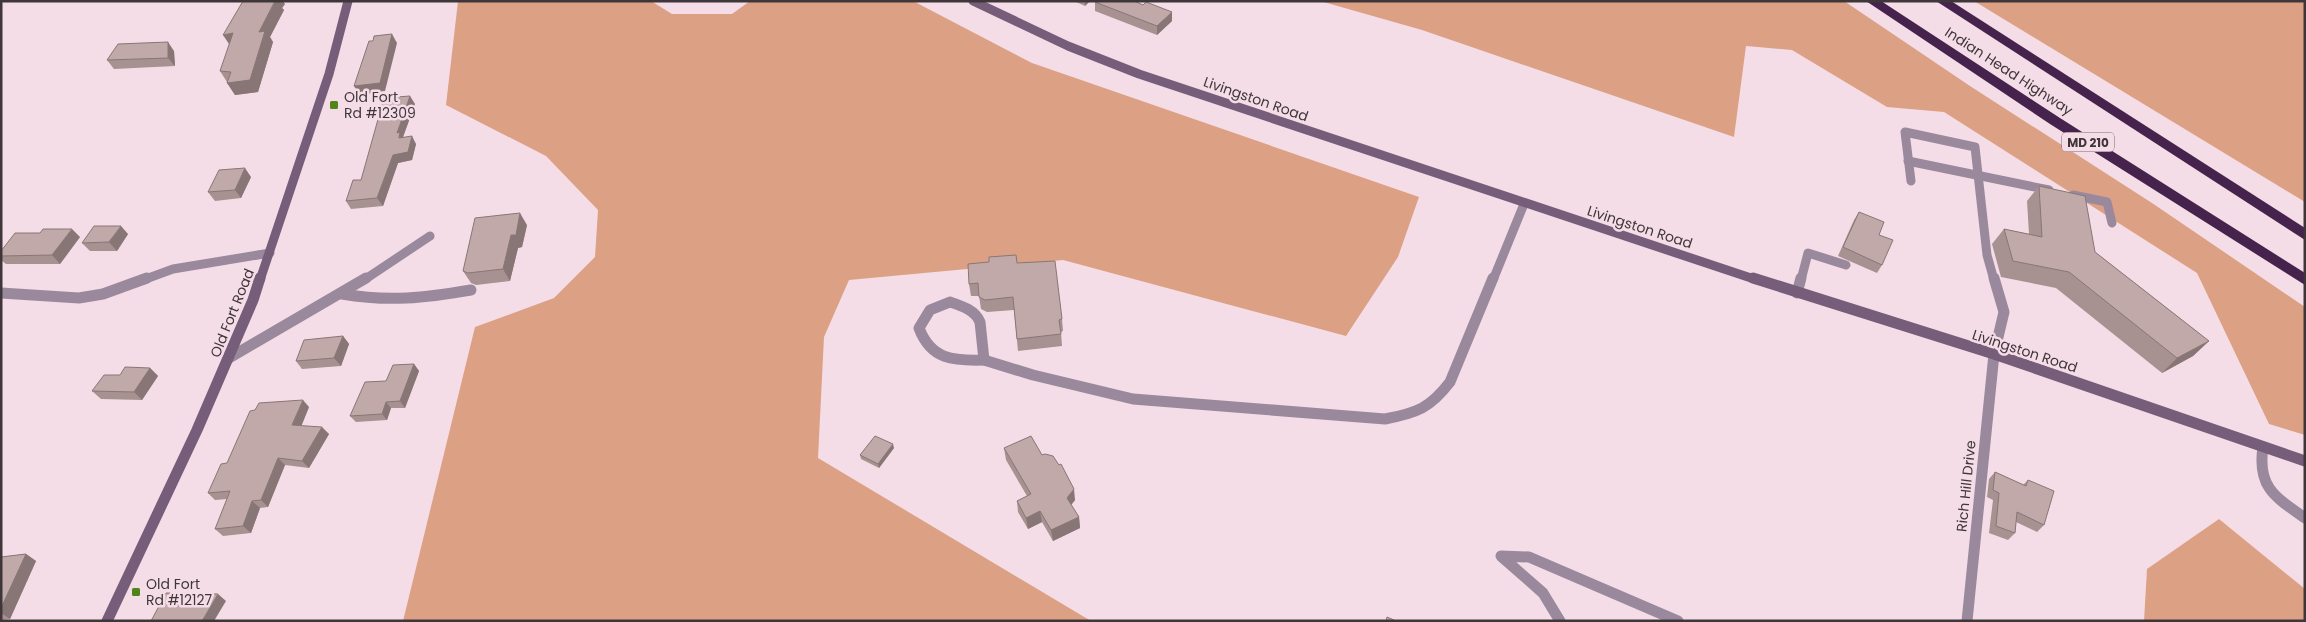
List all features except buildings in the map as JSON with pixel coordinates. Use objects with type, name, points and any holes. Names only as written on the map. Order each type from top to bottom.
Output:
[{"type":"highway","name":"Indian Head Highway","points":[[1872,1],[2054,121],[2305,280]]},
{"type":"highway","name":"Indian Head Highway","points":[[1942,1],[2305,235]]},
{"type":"main road","name":"Old Fort Road","points":[[107,621],[229,358],[270,253],[329,74],[348,1]]},
{"type":"main road","name":"Livingston Road","points":[[973,1],[1068,46],[1139,74],[1524,204],[1797,293],[1994,354],[2305,461]]},
{"type":"street","name":"Rich Hill Drive","points":[[1908,161],[1905,132],[1975,146],[1987,255],[2004,312],[1994,354],[1967,621]]},
{"type":"street","points":[[1911,182],[1908,161],[2107,202],[2112,223]]},
{"type":"street","points":[[984,360],[981,347],[981,322],[971,309],[950,302],[930,310],[919,328],[921,337],[936,354],[952,359],[984,360],[1033,375],[1133,399],[1385,419],[1413,413],[1435,403],[1450,382],[1524,204]]},
{"type":"street","points":[[229,358],[342,294],[430,236]]},
{"type":"street","points":[[1,293],[78,298],[103,294],[173,269],[270,253]]},
{"type":"street","points":[[1797,293],[1808,253],[1846,265]]},
{"type":"street","points":[[342,294],[377,299],[403,299],[471,290]]},
{"type":"street","points":[[2262,447],[2261,472],[2271,489],[2288,506],[2305,518]]},
{"type":"street","points":[[1560,621],[1557,610],[1539,589],[1502,556],[1529,557],[1678,621]]},
{"type":"shaded area","points":[[458,1],[651,1],[672,14],[732,14],[750,1],[913,1],[1032,63],[1419,197],[1398,257],[1346,336],[1063,260],[849,280],[824,337],[818,458],[1091,621],[403,621],[475,327],[554,298],[595,257],[598,210],[546,156],[446,105]]},
{"type":"shaded area","points":[[1320,1],[1844,1],[1970,86],[2152,203],[2305,307],[2305,435],[2269,424],[2197,273],[1944,112],[1887,107],[1792,50],[1746,46],[1734,137],[1422,30]]},
{"type":"shaded area","points":[[1974,1],[2305,1],[2305,202]]},
{"type":"shaded area","points":[[2219,519],[2305,589],[2305,621],[2144,621],[2147,569]]},
{"type":"place","name":"Old Fort Rd #12309","points":[[334,105]]},
{"type":"place","name":"Old Fort Rd #12127","points":[[136,592]]}]
